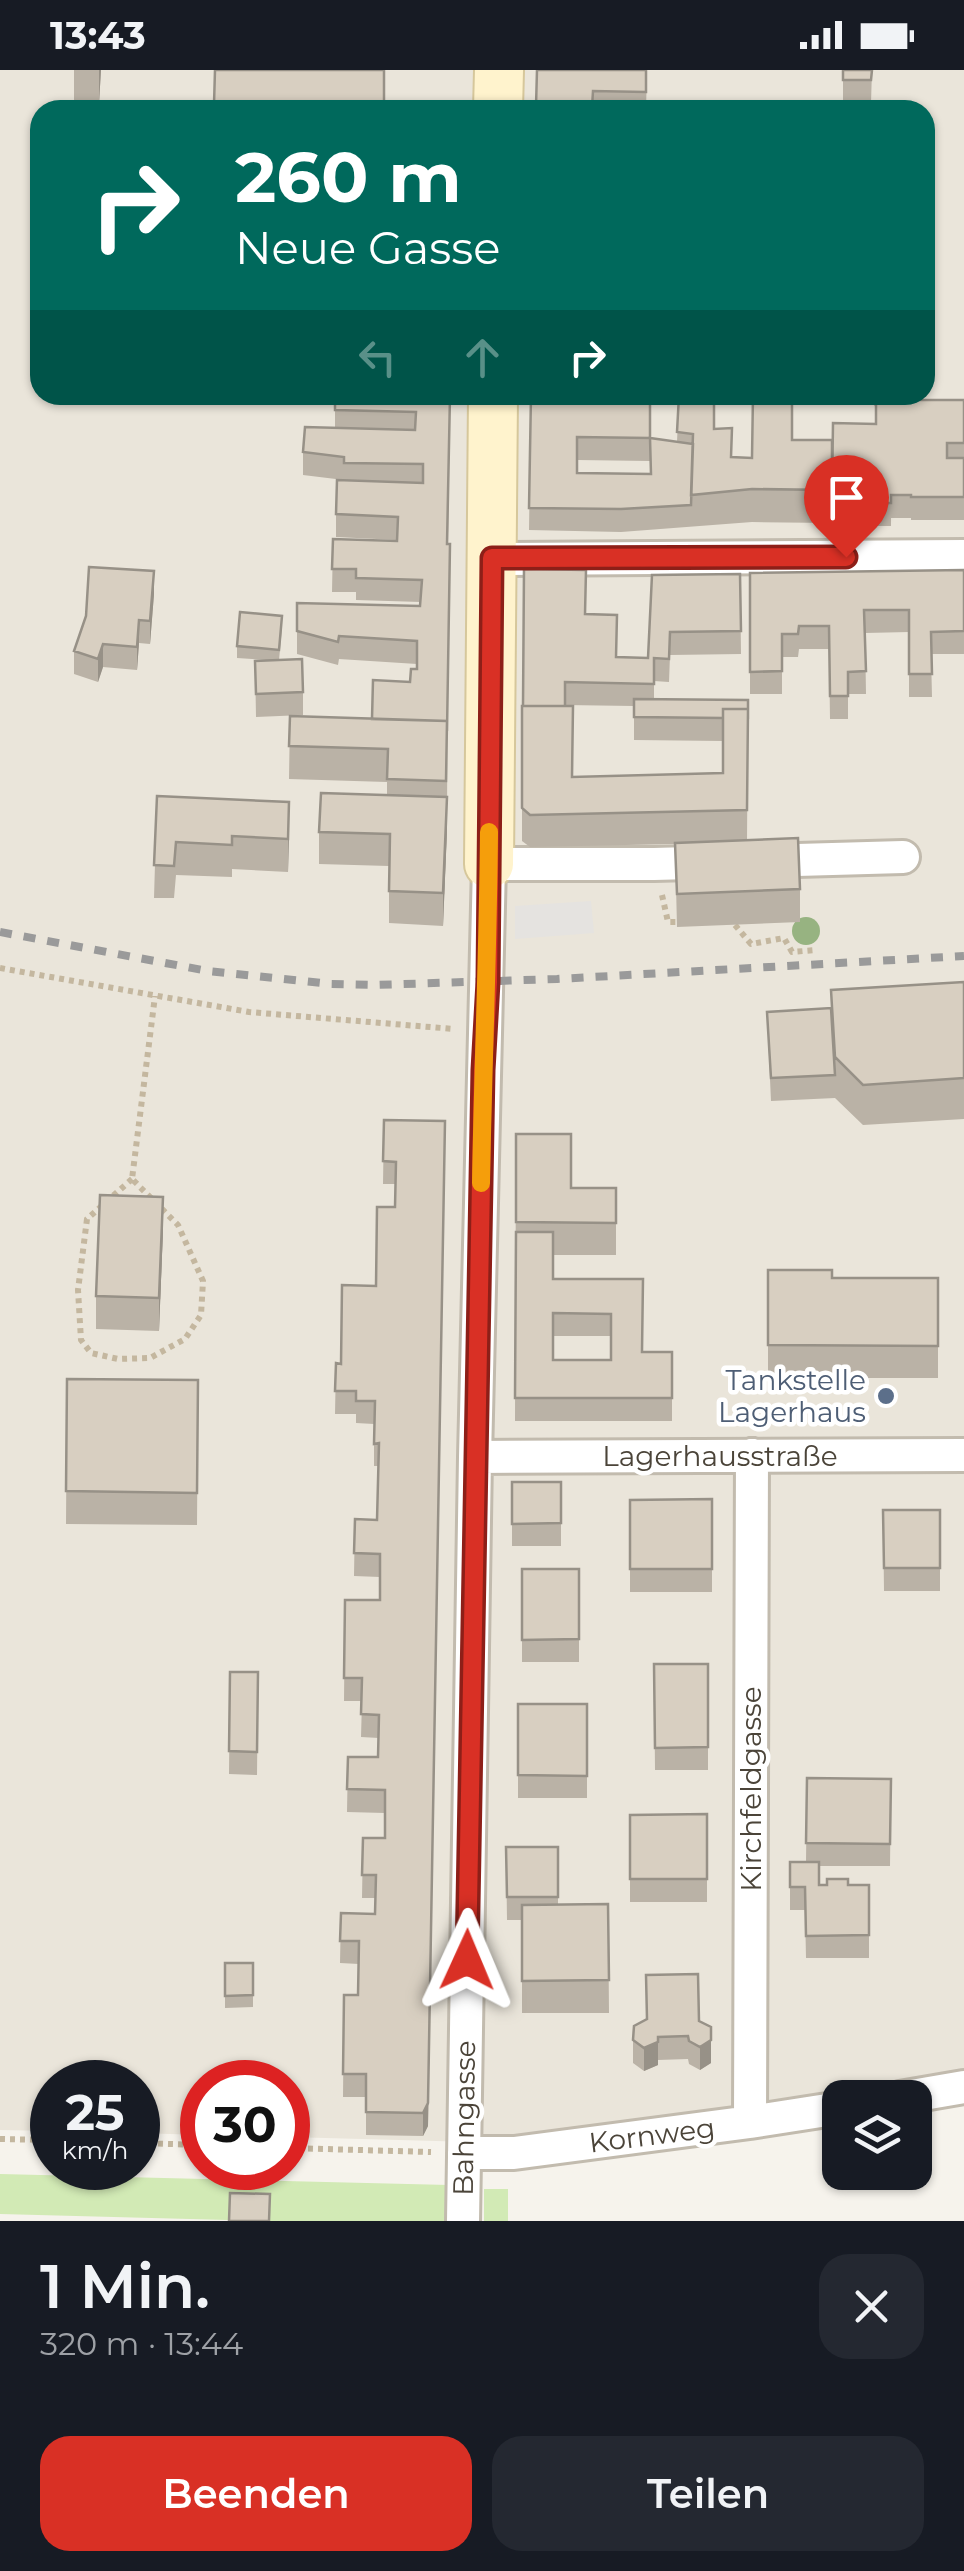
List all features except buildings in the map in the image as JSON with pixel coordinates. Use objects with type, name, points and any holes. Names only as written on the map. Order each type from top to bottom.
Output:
[{"type":"street","points":[[498,100],[499,70]]},
{"type":"street","name":"Bahngasse","points":[[463,2221],[475,1456],[488,982],[493,405]]},
{"type":"street","points":[[492,558],[964,556]]},
{"type":"street","points":[[489,864],[903,857]]},
{"type":"street","name":"Kirchfeldgasse","points":[[750,2122],[752,1455]]},
{"type":"street","name":"Lagerhausstraße","points":[[475,1456],[964,1455]]},
{"type":"street","points":[[932,2092],[964,2087]]},
{"type":"street","name":"Kornweg","points":[[464,2153],[514,2153],[822,2111]]},
{"type":"path","points":[[735,925],[751,944],[784,938],[792,952],[816,950]]},
{"type":"path","points":[[0,968],[249,1012],[484,1032]]},
{"type":"path","points":[[132,1179],[178,1225],[203,1280],[201,1315],[185,1340],[150,1358],[118,1359],[91,1353],[81,1340],[78,1290],[87,1219],[132,1179],[155,996]]},
{"type":"path","points":[[0,2139],[30,2140]]},
{"type":"path","points":[[310,2149],[464,2153]]},
{"type":"shaded area","points":[[0,70],[964,70],[964,2069],[897,2080],[822,2080],[822,2092],[514,2143],[310,2138],[310,2060],[180,2060],[180,2134],[160,2134],[160,2060],[30,2060],[30,2131],[0,2130]]},
{"type":"shaded area","points":[[591,901],[594,933],[515,939],[515,906]]},
{"type":"green space","points":[[0,2174],[30,2175],[30,2190],[160,2190],[160,2178],[180,2178],[180,2190],[310,2190],[310,2182],[449,2185],[448,2221],[0,2214]]},
{"type":"green space","points":[[484,2189],[508,2189],[508,2221],[484,2221]]},
{"type":"railway","points":[[0,932],[208,971],[331,984],[557,979],[964,956]]},
{"type":"slow traffic","points":[[481,1183],[489,832]]},
{"type":"place","name":"Tankstelle Lagerhaus","points":[[886,1396]]},
{"type":"route","points":[[467,1960],[483,1070],[488,982],[492,558],[846,557]]}]
